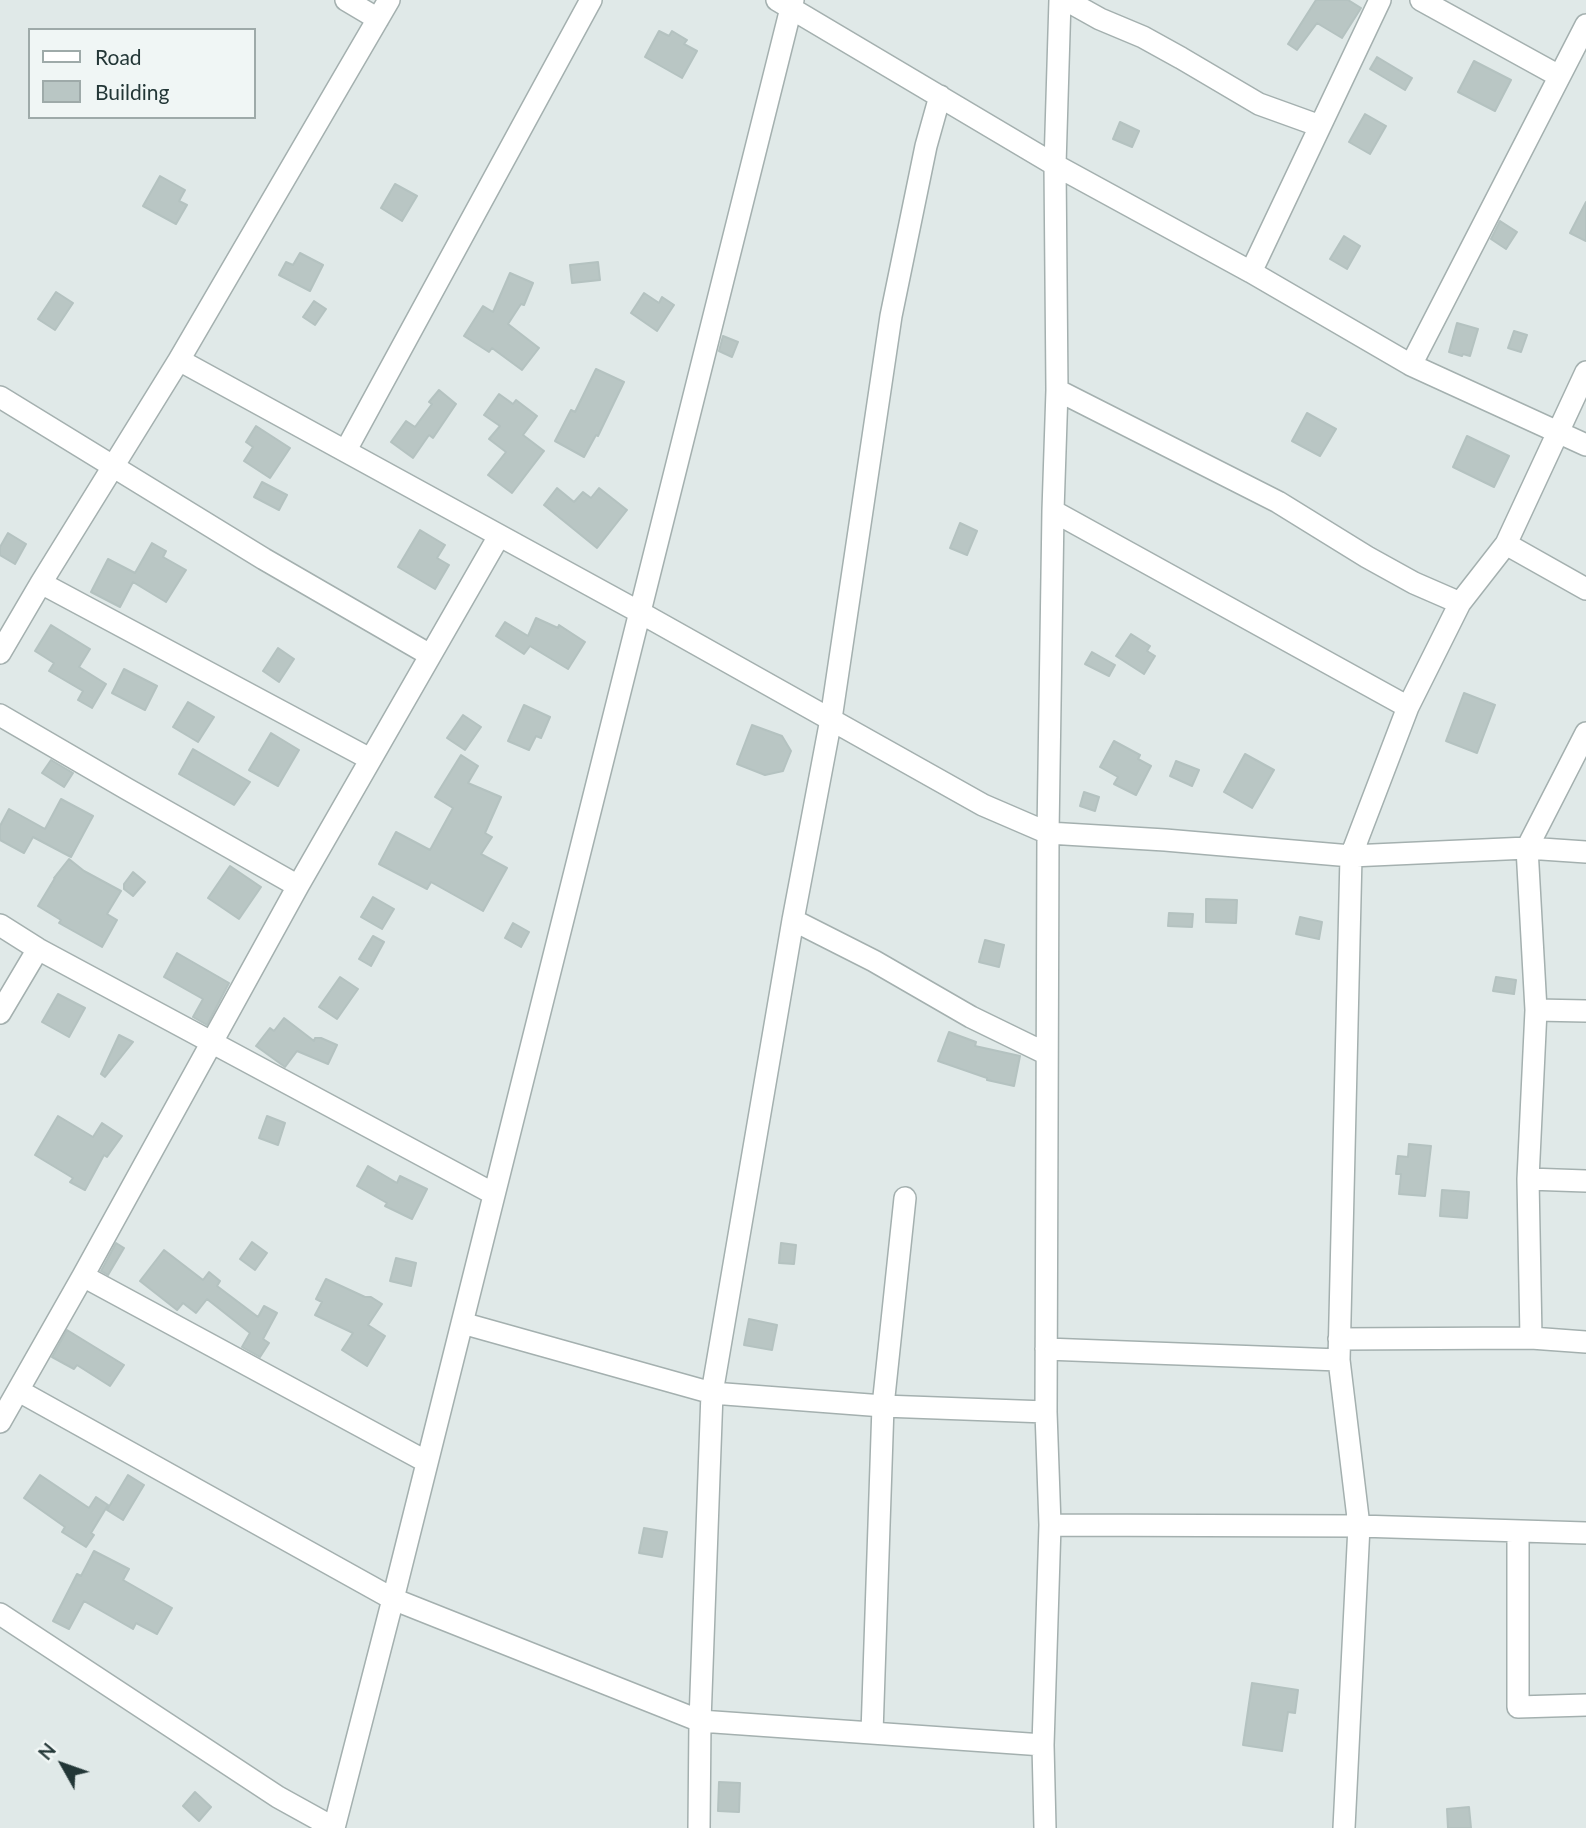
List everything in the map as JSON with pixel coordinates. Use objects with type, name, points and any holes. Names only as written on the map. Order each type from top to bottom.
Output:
[{"type":"street","points":[[346,0],[378,19]]},
{"type":"street","points":[[0,653],[179,360],[389,0]]},
{"type":"street","points":[[346,450],[591,0]]},
{"type":"street","points":[[1045,1828],[1043,1745],[1050,1525],[1046,1412],[1048,833],[1057,390],[1055,165],[1060,0]]},
{"type":"street","points":[[1066,0],[1100,19],[1143,37],[1259,104],[1320,126]]},
{"type":"street","points":[[1251,272],[1380,0]]},
{"type":"street","points":[[1422,0],[1559,76]]},
{"type":"street","points":[[0,1614],[278,1797],[334,1828],[641,613],[787,3],[1055,165],[1251,272],[1411,365],[1586,445]]},
{"type":"street","points":[[1411,365],[1586,25]]},
{"type":"street","points":[[699,1828],[700,1721],[712,1393],[793,919],[831,719],[891,316],[926,146],[940,96]]},
{"type":"street","points":[[179,360],[641,613],[983,805],[1048,833],[1351,856],[1527,848],[1586,852]]},
{"type":"street","points":[[1344,1828],[1359,1526],[1339,1349],[1351,856],[1408,707],[1460,603],[1506,544],[1586,372]]},
{"type":"street","points":[[1057,390],[1278,502],[1367,557],[1414,583],[1460,603]]},
{"type":"street","points":[[0,397],[264,559],[430,655]]},
{"type":"street","points":[[1053,511],[1408,707]]},
{"type":"street","points":[[0,1422],[298,886],[499,536]]},
{"type":"street","points":[[1506,544],[1586,589]]},
{"type":"street","points":[[41,583],[370,759]]},
{"type":"street","points":[[0,715],[298,886]]},
{"type":"street","points":[[1531,1338],[1528,1178],[1536,1010],[1527,848],[1586,733]]},
{"type":"street","points":[[793,919],[874,961],[971,1017],[1047,1054]]},
{"type":"street","points":[[0,925],[38,949],[494,1195]]},
{"type":"street","points":[[0,1013],[38,949]]},
{"type":"street","points":[[1536,1010],[1586,1010]]},
{"type":"street","points":[[1528,1178],[1586,1181]]},
{"type":"street","points":[[872,1733],[883,1406],[905,1198]]},
{"type":"street","points":[[83,1276],[428,1462]]},
{"type":"street","points":[[462,1323],[712,1393],[883,1406],[1046,1412]]},
{"type":"street","points":[[1046,1349],[1339,1349],[1531,1338],[1586,1342]]},
{"type":"street","points":[[19,1391],[393,1599],[700,1721],[1043,1745]]},
{"type":"street","points":[[1050,1525],[1359,1526],[1586,1533]]},
{"type":"street","points":[[1518,1531],[1518,1707],[1586,1705]]},
{"type":"building","points":[[1316,0],[1348,0],[1361,8],[1342,38],[1317,23],[1297,50],[1288,44]]},
{"type":"building","points":[[659,31],[669,36],[672,31],[687,40],[684,44],[697,51],[682,78],[645,57]]},
{"type":"building","points":[[1377,57],[1412,78],[1405,90],[1370,69]]},
{"type":"building","points":[[1474,61],[1511,80],[1495,111],[1458,92]]},
{"type":"building","points":[[1365,114],[1386,126],[1370,154],[1349,142]]},
{"type":"building","points":[[1120,122],[1139,131],[1132,147],[1113,139]]},
{"type":"building","points":[[160,176],[185,190],[179,201],[187,205],[176,224],[143,206]]},
{"type":"building","points":[[395,184],[417,196],[402,221],[381,208]]},
{"type":"building","points":[[1586,202],[1586,241],[1570,233]]},
{"type":"building","points":[[1500,221],[1517,232],[1506,249],[1491,239]]},
{"type":"building","points":[[1344,236],[1360,246],[1347,269],[1330,259]]},
{"type":"building","points":[[300,253],[323,265],[310,291],[279,275],[286,262],[293,265]]},
{"type":"building","points":[[598,262],[600,280],[572,283],[570,265]]},
{"type":"building","points":[[510,273],[533,283],[524,305],[521,304],[508,324],[539,348],[522,370],[492,348],[489,352],[464,336],[483,306],[493,312]]},
{"type":"building","points":[[56,292],[73,303],[55,330],[38,319]]},
{"type":"building","points":[[644,293],[659,303],[662,297],[674,305],[657,331],[631,313]]},
{"type":"building","points":[[314,301],[326,309],[315,325],[303,317]]},
{"type":"building","points":[[1457,323],[1478,329],[1470,356],[1449,352]]},
{"type":"building","points":[[1514,331],[1527,335],[1521,352],[1508,348]]},
{"type":"building","points":[[723,336],[738,342],[732,357],[719,351]]},
{"type":"building","points":[[596,369],[624,382],[598,436],[596,435],[584,457],[555,441],[571,410],[575,412]]},
{"type":"building","points":[[439,390],[456,404],[433,438],[429,435],[413,458],[391,442],[406,421],[415,427]]},
{"type":"building","points":[[499,394],[513,404],[516,400],[537,416],[523,435],[544,451],[512,493],[488,475],[506,452],[489,439],[500,426],[484,415]]},
{"type":"building","points":[[1307,413],[1336,429],[1320,456],[1292,441]]},
{"type":"building","points":[[256,426],[290,448],[270,478],[244,461],[253,447],[246,442]]},
{"type":"building","points":[[1467,436],[1509,456],[1494,487],[1453,467]]},
{"type":"building","points":[[262,482],[287,495],[279,510],[254,497]]},
{"type":"building","points":[[557,488],[574,502],[583,492],[591,498],[599,488],[627,510],[597,548],[544,505]]},
{"type":"building","points":[[960,523],[977,531],[967,555],[950,548]]},
{"type":"building","points":[[420,530],[445,545],[437,558],[449,565],[435,589],[398,567]]},
{"type":"building","points":[[8,533],[26,544],[15,564],[0,555],[0,547]]},
{"type":"building","points":[[152,543],[166,551],[163,557],[186,570],[166,602],[133,582],[120,607],[91,592],[108,559],[135,573]]},
{"type":"building","points":[[536,618],[558,628],[559,625],[585,642],[568,669],[530,646],[524,654],[496,636],[505,622],[528,636]]},
{"type":"building","points":[[51,625],[90,649],[79,667],[106,684],[92,708],[78,700],[83,691],[49,671],[54,663],[35,651]]},
{"type":"building","points":[[1131,634],[1150,646],[1147,651],[1155,656],[1144,674],[1116,656]]},
{"type":"building","points":[[278,648],[294,659],[279,682],[263,671]]},
{"type":"building","points":[[1092,652],[1115,665],[1109,676],[1085,664]]},
{"type":"building","points":[[124,669],[157,686],[145,710],[112,693]]},
{"type":"building","points":[[1464,693],[1495,705],[1477,753],[1446,741]]},
{"type":"building","points":[[188,702],[214,717],[198,742],[173,727]]},
{"type":"building","points":[[524,705],[550,717],[541,738],[536,736],[529,750],[508,741]]},
{"type":"building","points":[[463,715],[481,727],[465,750],[447,738]]},
{"type":"building","points":[[752,725],[782,736],[791,751],[783,771],[765,775],[737,764]]},
{"type":"building","points":[[271,733],[299,750],[278,786],[249,770]]},
{"type":"building","points":[[1114,741],[1140,755],[1138,759],[1151,766],[1136,795],[1114,784],[1118,777],[1100,767]]},
{"type":"building","points":[[193,749],[250,782],[234,805],[179,774]]},
{"type":"building","points":[[1245,754],[1274,770],[1252,808],[1224,792]]},
{"type":"building","points":[[461,755],[478,766],[468,783],[501,797],[485,833],[492,837],[481,854],[507,868],[483,911],[431,882],[427,889],[379,864],[396,832],[430,850],[453,808],[435,797]]},
{"type":"building","points":[[51,760],[73,773],[64,787],[42,773]]},
{"type":"building","points":[[1176,761],[1199,770],[1192,786],[1170,776]]},
{"type":"building","points":[[1084,792],[1099,797],[1095,811],[1080,806]]},
{"type":"building","points":[[61,799],[93,816],[71,857],[33,837],[24,853],[0,840],[0,826],[9,809],[45,829]]},
{"type":"building","points":[[69,859],[84,871],[121,891],[107,914],[117,920],[102,947],[59,923],[61,920],[38,906]]},
{"type":"building","points":[[230,866],[261,887],[239,919],[208,898]]},
{"type":"building","points":[[133,872],[145,882],[133,896],[124,889],[124,884]]},
{"type":"building","points":[[373,897],[394,909],[382,929],[361,917]]},
{"type":"building","points":[[1206,899],[1237,900],[1236,923],[1206,922]]},
{"type":"building","points":[[1169,913],[1193,914],[1192,927],[1168,926]]},
{"type":"building","points":[[1300,917],[1322,922],[1319,939],[1296,934]]},
{"type":"building","points":[[513,923],[529,932],[521,947],[505,938]]},
{"type":"building","points":[[373,936],[384,942],[371,966],[359,959]]},
{"type":"building","points":[[985,940],[1004,945],[999,967],[979,962]]},
{"type":"building","points":[[177,953],[229,983],[207,1025],[193,1017],[203,999],[164,977]]},
{"type":"building","points":[[340,977],[358,989],[337,1019],[319,1007]]},
{"type":"building","points":[[1496,977],[1516,980],[1514,994],[1493,991]]},
{"type":"building","points":[[58,994],[85,1008],[69,1037],[42,1022]]},
{"type":"building","points":[[284,1018],[314,1041],[315,1038],[321,1038],[337,1045],[328,1064],[297,1051],[285,1067],[256,1046],[270,1028],[274,1031]]},
{"type":"building","points":[[949,1032],[976,1042],[975,1046],[1020,1056],[1014,1086],[987,1080],[938,1061]]},
{"type":"building","points":[[119,1035],[133,1042],[105,1077],[101,1074]]},
{"type":"building","points":[[58,1116],[93,1137],[102,1123],[122,1136],[107,1157],[104,1155],[85,1190],[70,1182],[73,1178],[35,1155]]},
{"type":"building","points":[[267,1116],[285,1123],[278,1145],[259,1138]]},
{"type":"building","points":[[1409,1144],[1431,1146],[1425,1196],[1399,1194],[1401,1174],[1396,1174],[1398,1156],[1408,1157]]},
{"type":"building","points":[[368,1166],[397,1183],[400,1176],[427,1189],[412,1219],[385,1206],[387,1203],[357,1186]]},
{"type":"building","points":[[1442,1190],[1469,1192],[1467,1218],[1440,1216]]},
{"type":"building","points":[[252,1242],[267,1253],[255,1270],[240,1259]]},
{"type":"building","points":[[116,1243],[124,1248],[108,1275],[101,1271]]},
{"type":"building","points":[[781,1243],[796,1245],[794,1264],[779,1263]]},
{"type":"building","points":[[164,1250],[203,1280],[209,1272],[220,1281],[217,1286],[258,1317],[264,1306],[277,1313],[263,1339],[269,1343],[260,1357],[242,1347],[250,1333],[207,1299],[196,1313],[183,1303],[177,1310],[140,1281]]},
{"type":"building","points":[[396,1258],[416,1263],[411,1286],[390,1281]]},
{"type":"building","points":[[326,1279],[382,1304],[368,1325],[385,1336],[367,1366],[342,1350],[353,1333],[315,1315],[322,1302],[316,1299]]},
{"type":"building","points":[[749,1319],[777,1325],[772,1350],[744,1345]]},
{"type":"building","points":[[67,1330],[124,1365],[110,1386],[77,1365],[74,1369],[52,1357]]},
{"type":"building","points":[[40,1475],[89,1508],[96,1497],[108,1505],[86,1547],[62,1532],[65,1527],[24,1498]]},
{"type":"building","points":[[128,1475],[144,1485],[123,1520],[107,1510]]},
{"type":"building","points":[[644,1528],[667,1532],[662,1557],[639,1553]]},
{"type":"building","points":[[94,1551],[129,1569],[123,1580],[172,1608],[157,1634],[136,1623],[133,1629],[84,1601],[69,1629],[53,1621],[77,1574],[81,1576]]},
{"type":"building","points":[[1252,1683],[1298,1690],[1295,1713],[1288,1712],[1282,1751],[1243,1745]]},
{"type":"building","points":[[719,1782],[740,1783],[739,1812],[718,1811]]},
{"type":"building","points":[[195,1792],[211,1807],[199,1821],[183,1806]]},
{"type":"building","points":[[1469,1807],[1471,1828],[1448,1828],[1447,1809]]}]
